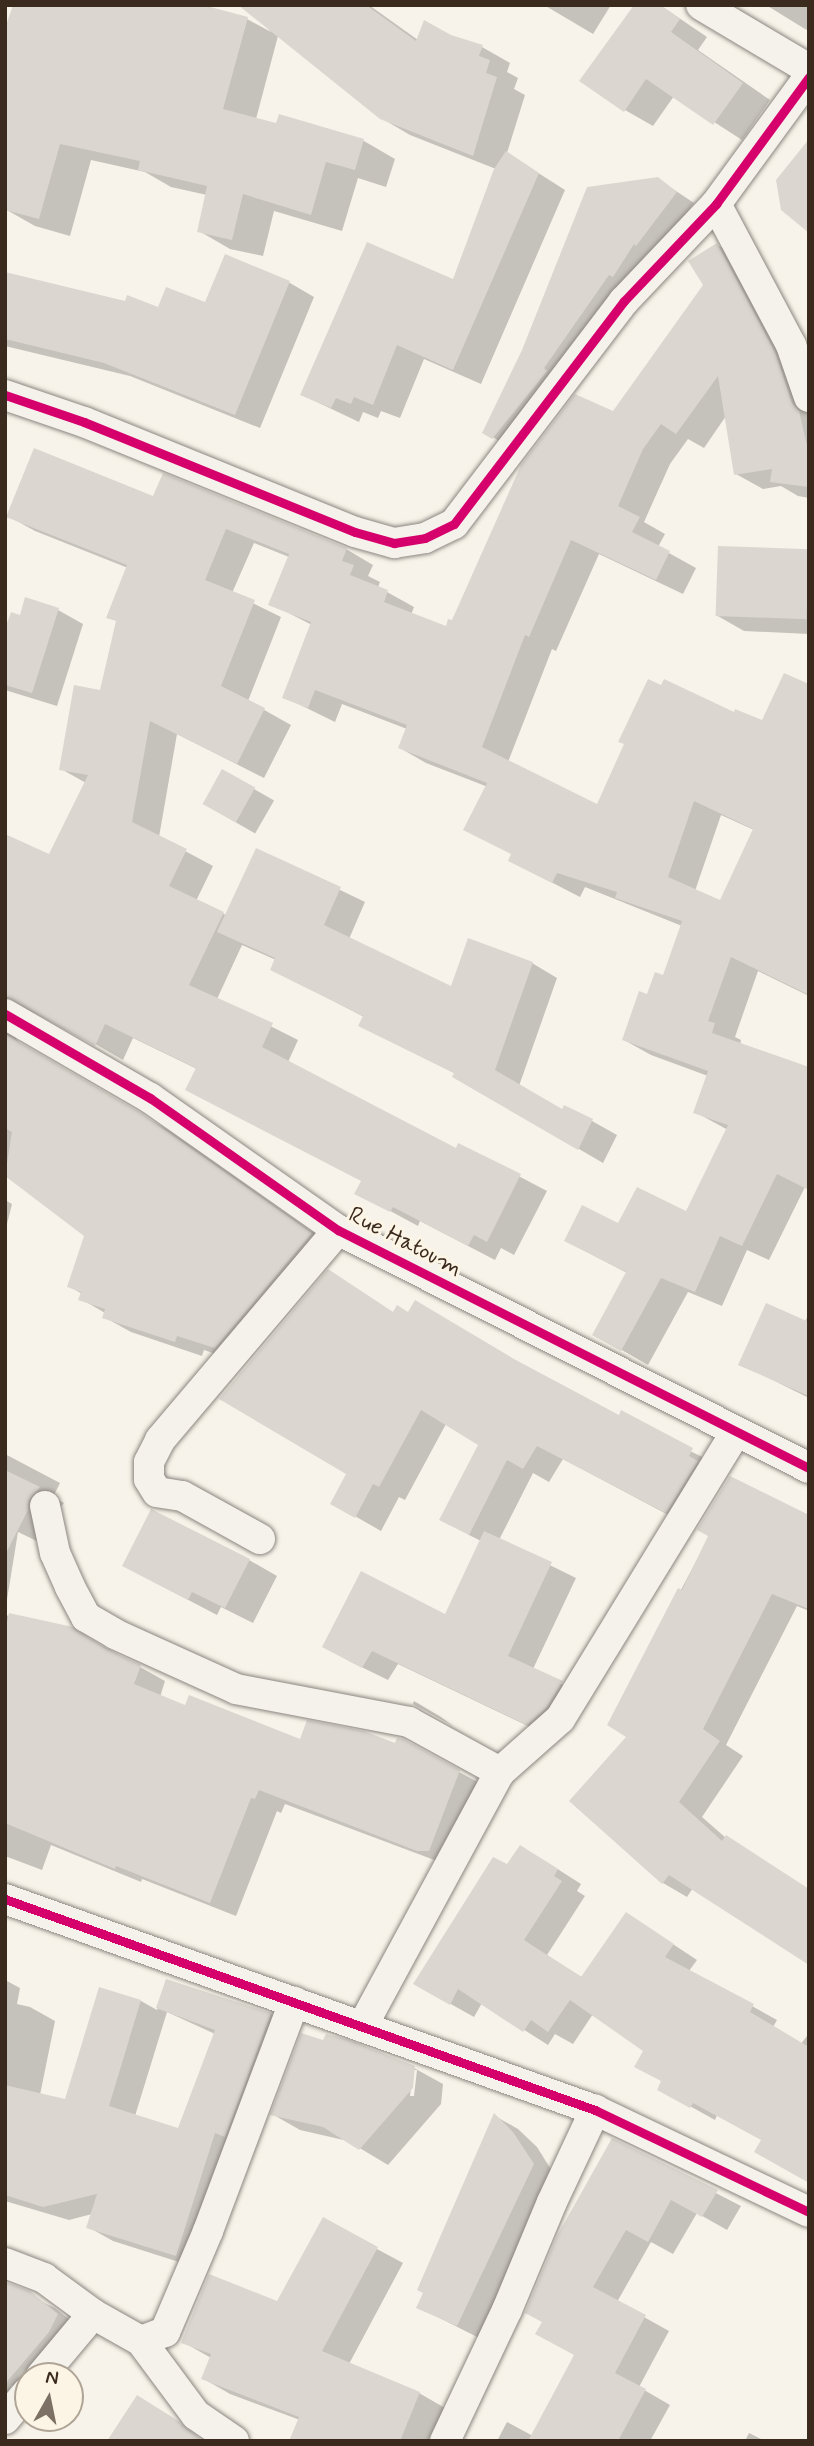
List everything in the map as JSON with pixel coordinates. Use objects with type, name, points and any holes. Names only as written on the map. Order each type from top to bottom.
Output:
[{"type":"street","points":[[701,5],[809,69]]},
{"type":"street","points":[[5,395],[84,422],[355,532],[394,542],[425,538],[454,524],[624,301],[716,204],[809,77]]},
{"type":"street","points":[[716,204],[792,345],[809,397]]},
{"type":"street","name":"Rue Hatoum","points":[[5,1014],[150,1098],[338,1230],[809,1468]]},
{"type":"street","points":[[260,1539],[182,1496],[157,1492],[149,1479],[149,1462],[160,1440],[338,1230]]},
{"type":"street","points":[[362,2027],[500,1772],[560,1719],[736,1432]]},
{"type":"street","points":[[45,1506],[55,1553],[70,1587],[86,1616],[115,1634],[236,1689],[409,1722],[500,1772]]},
{"type":"street","points":[[5,1899],[596,2110],[809,2213]]},
{"type":"street","points":[[141,2341],[165,2332],[213,2218],[293,2002]]},
{"type":"street","points":[[445,2441],[596,2110]]},
{"type":"street","points":[[5,2263],[44,2278],[93,2314],[141,2341],[196,2415],[234,2441]]},
{"type":"street","points":[[53,2362],[93,2314]]},
{"type":"building","points":[[13,5],[203,5],[248,17],[223,109],[276,123],[279,114],[364,139],[355,170],[326,162],[311,215],[243,194],[232,240],[197,232],[207,186],[138,170],[140,161],[60,144],[39,219],[5,210],[5,28]]},
{"type":"building","points":[[238,5],[366,5],[416,41],[424,20],[451,35],[483,45],[479,56],[490,60],[486,73],[497,77],[473,156],[380,119]]},
{"type":"building","points":[[634,5],[660,5],[680,19],[671,32],[743,83],[713,125],[646,79],[624,112],[579,81]]},
{"type":"building","points":[[809,139],[809,233],[781,210],[776,180]]},
{"type":"building","points":[[506,151],[539,173],[453,370],[397,345],[373,405],[354,397],[351,404],[336,398],[331,408],[300,395],[367,242],[453,279],[494,169]]},
{"type":"building","points":[[658,177],[677,192],[636,246],[634,244],[613,277],[609,275],[544,368],[547,371],[492,439],[482,433],[522,350],[587,187]]},
{"type":"building","points":[[717,243],[775,352],[792,403],[799,411],[809,454],[809,487],[770,482],[772,469],[734,475],[718,376],[676,434],[661,424],[643,449],[618,506],[640,517],[632,532],[670,551],[656,580],[571,540],[529,637],[525,635],[482,747],[597,804],[624,744],[618,742],[648,679],[661,685],[664,679],[734,712],[735,709],[762,720],[784,673],[809,684],[809,995],[731,957],[708,1021],[715,1023],[712,1033],[809,1067],[809,1190],[777,1174],[742,1246],[720,1236],[695,1292],[661,1278],[621,1351],[592,1335],[626,1272],[564,1241],[582,1205],[618,1223],[637,1187],[686,1211],[728,1125],[693,1113],[708,1071],[622,1040],[639,991],[647,994],[655,972],[663,975],[682,921],[615,898],[617,892],[557,873],[552,883],[508,861],[511,854],[463,830],[487,783],[398,748],[407,725],[315,690],[308,708],[282,698],[311,622],[268,605],[289,554],[226,529],[205,580],[255,600],[221,686],[265,708],[237,764],[150,721],[132,822],[187,849],[169,886],[224,912],[189,985],[273,1023],[262,1047],[456,1148],[458,1143],[521,1174],[487,1242],[474,1235],[468,1246],[393,1207],[390,1212],[354,1194],[361,1181],[185,1090],[196,1068],[105,1024],[95,1046],[5,997],[5,834],[49,854],[88,775],[59,770],[74,685],[100,690],[116,621],[106,618],[127,565],[6,517],[34,448],[153,496],[163,473],[347,548],[342,561],[354,565],[350,575],[388,590],[384,602],[446,626],[448,619],[452,620],[521,465],[575,394],[613,411],[703,285],[688,261]],"holes":[[[694,801],[753,829],[720,900],[668,877]]]},
{"type":"building","points":[[225,254],[290,281],[235,415],[104,363],[5,339],[5,272],[125,301],[127,295],[158,307],[166,287],[205,302]]},
{"type":"building","points":[[718,546],[809,549],[807,619],[716,616]]},
{"type":"building","points":[[25,597],[59,608],[32,693],[5,685],[5,629],[11,612],[20,615]]},
{"type":"building","points":[[222,769],[255,787],[236,822],[203,804]]},
{"type":"building","points":[[256,848],[341,887],[324,925],[451,986],[468,938],[533,962],[495,1070],[562,1109],[564,1105],[593,1119],[578,1150],[452,1077],[454,1073],[358,1026],[363,1016],[270,970],[275,958],[217,932]]},
{"type":"building","points":[[5,1034],[141,1113],[312,1233],[215,1348],[177,1336],[175,1342],[102,1318],[105,1309],[78,1300],[81,1292],[67,1287],[84,1236],[5,1176],[12,1132],[5,1128]]},
{"type":"building","points":[[328,1269],[393,1312],[397,1305],[408,1312],[415,1300],[514,1359],[619,1415],[621,1410],[693,1448],[689,1456],[698,1461],[666,1513],[537,1446],[523,1469],[507,1460],[469,1535],[439,1520],[478,1445],[421,1410],[379,1487],[373,1484],[355,1518],[330,1504],[346,1474],[219,1399]]},
{"type":"building","points":[[766,1303],[809,1322],[809,1396],[738,1365]]},
{"type":"building","points":[[5,1470],[40,1487],[29,1500],[28,1510],[5,1555]]},
{"type":"building","points":[[730,1476],[809,1515],[809,1609],[772,1594],[703,1729],[720,1741],[679,1802],[722,1841],[726,1835],[809,1889],[809,1965],[669,1875],[662,1884],[569,1801],[626,1737],[607,1725],[678,1588],[682,1590],[708,1536],[697,1530]]},
{"type":"building","points":[[151,1509],[250,1559],[225,1608],[192,1592],[188,1600],[122,1566]]},
{"type":"building","points":[[484,1531],[552,1562],[508,1656],[563,1681],[546,1708],[527,1725],[372,1651],[362,1668],[322,1647],[361,1571],[445,1614]]},
{"type":"building","points":[[9,1613],[73,1627],[106,1649],[141,1665],[134,1684],[185,1705],[189,1695],[300,1739],[307,1720],[364,1731],[395,1743],[397,1738],[403,1739],[460,1770],[429,1851],[417,1851],[259,1790],[255,1799],[251,1798],[210,1903],[116,1866],[115,1869],[5,1823],[5,1631]]},
{"type":"building","points":[[520,1845],[558,1869],[554,1876],[562,1881],[524,1940],[581,1977],[626,1912],[674,1944],[665,1957],[754,2004],[750,2012],[809,2047],[809,2183],[754,2152],[761,2140],[693,2103],[690,2108],[657,2090],[661,2081],[634,2067],[643,2051],[570,2000],[548,2032],[531,2020],[523,2032],[458,1989],[450,2005],[413,1984],[493,1857],[507,1864]]},
{"type":"building","points":[[166,1979],[271,2013],[225,2137],[215,2133],[176,2256],[86,2228],[97,2194],[43,2207],[5,2195],[5,2085],[65,2099],[99,1987],[141,2000],[109,2106],[178,2128],[215,2030],[156,2008]]},
{"type":"building","points":[[301,2033],[323,2040],[326,2034],[346,2039],[415,2066],[413,2088],[359,2150],[323,2127],[270,2115]]},
{"type":"building","points":[[494,2113],[513,2132],[534,2164],[457,2326],[416,2308],[423,2293],[417,2290]]},
{"type":"building","points":[[612,2138],[718,2190],[702,2217],[671,2200],[648,2242],[626,2230],[593,2287],[646,2315],[615,2373],[646,2389],[618,2441],[528,2441],[574,2355],[535,2334],[542,2322],[525,2313],[557,2236]]},
{"type":"building","points":[[323,2217],[378,2247],[322,2351],[420,2392],[400,2441],[289,2441],[299,2417],[201,2379],[211,2354],[181,2343],[209,2274],[277,2301]]},
{"type":"building","points":[[5,2282],[30,2291],[58,2314],[49,2332],[24,2362],[14,2362],[14,2373],[5,2384]]},
{"type":"building","points":[[137,2395],[180,2422],[203,2441],[107,2441]]},
{"type":"cycle path","points":[[5,395],[84,422],[355,532],[394,543],[425,538],[454,524],[624,301],[716,204],[809,77]]},
{"type":"cycle path","points":[[5,1014],[150,1098],[338,1230],[809,1468]]},
{"type":"cycle path","points":[[5,1899],[595,2110],[809,2212]]}]
